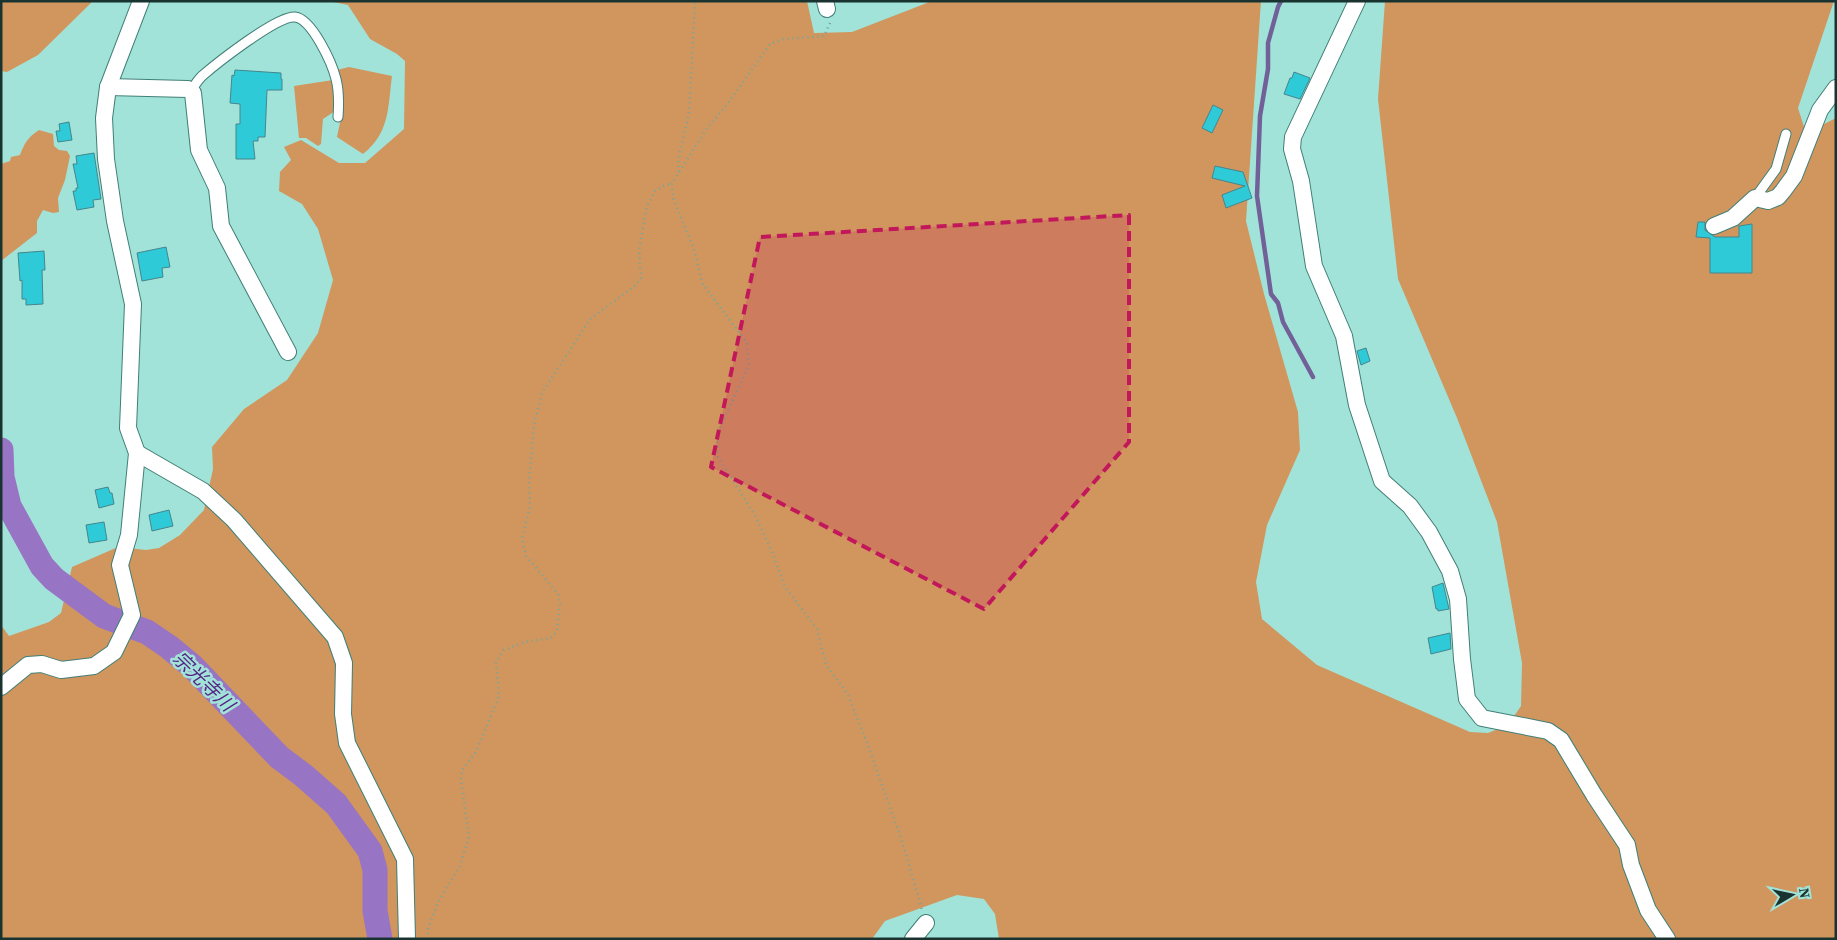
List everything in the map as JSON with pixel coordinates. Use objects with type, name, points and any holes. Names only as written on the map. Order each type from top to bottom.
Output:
[{"type":"street","points":[[1,686],[28,665],[42,664],[61,670],[94,666],[114,652],[132,615],[120,564],[129,535],[137,453],[128,428],[134,304],[115,221],[106,159],[104,118],[108,87],[141,1]]},
{"type":"street","points":[[1357,1],[1293,137],[1292,148],[1301,182],[1314,266],[1344,336],[1357,405],[1382,481],[1410,506],[1429,532],[1450,571],[1458,599],[1467,699],[1482,718],[1548,730],[1561,740],[1627,845],[1630,865],[1648,910],[1667,939]]},
{"type":"street","points":[[108,87],[188,89],[193,93],[199,150],[217,188],[221,226],[288,352]]},
{"type":"street","points":[[1714,226],[1733,218],[1756,198],[1768,201],[1778,198],[1794,176],[1820,110],[1836,88]]},
{"type":"street","points":[[137,453],[203,491],[234,520],[335,637],[344,663],[343,714],[347,743],[405,859],[407,939]]},
{"type":"street","points":[[912,939],[926,923]]},
{"type":"lane","points":[[190,91],[202,77],[266,27],[293,16],[301,18],[311,27],[333,69],[339,100],[338,117]]},
{"type":"lane","points":[[1756,198],[1776,169],[1786,134]]},
{"type":"path","points":[[679,172],[678,161],[689,113],[695,1]]},
{"type":"path","points":[[826,5],[830,25],[824,36],[784,39],[770,44],[726,106],[708,127],[679,172],[672,184],[673,198],[695,252],[702,283],[748,343],[749,365],[717,434],[718,457],[756,517],[785,587],[817,629],[826,665],[847,693],[902,841],[926,923]]},
{"type":"path","points":[[427,939],[428,929],[438,902],[460,866],[469,837],[461,778],[462,770],[476,752],[499,696],[496,662],[504,650],[525,642],[551,638],[557,632],[560,604],[558,594],[526,556],[522,538],[530,507],[529,482],[534,425],[542,393],[590,319],[636,285],[641,278],[639,251],[648,206],[655,191],[665,185],[672,184]]},
{"type":"highlighted area","points":[[1129,215],[1129,442],[984,609],[711,467],[760,237]]},
{"type":"shaded area","points":[[1,1],[93,1],[38,55],[7,72],[1,71]]},
{"type":"shaded area","points":[[328,1],[807,1],[814,33],[852,32],[932,1],[1261,1],[1246,221],[1264,294],[1298,412],[1300,450],[1267,525],[1256,582],[1262,619],[1317,665],[1470,732],[1488,733],[1508,725],[1521,706],[1522,663],[1497,522],[1457,418],[1398,279],[1378,99],[1385,1],[1834,1],[1798,108],[1806,133],[1836,118],[1836,939],[999,939],[995,914],[984,899],[957,895],[885,921],[872,939],[1,939],[1,625],[9,636],[49,622],[61,613],[72,567],[118,547],[146,550],[159,548],[180,535],[204,510],[213,469],[212,447],[244,409],[287,380],[318,333],[333,280],[318,229],[302,204],[279,191],[280,172],[291,160],[284,147],[301,140],[339,163],[365,163],[404,129],[405,61],[397,54],[370,39],[348,5]]},
{"type":"shaded area","points":[[349,67],[392,76],[388,108],[383,128],[372,146],[363,154],[337,137],[343,108],[337,70]]},
{"type":"shaded area","points":[[333,80],[335,111],[323,119],[321,144],[318,146],[306,138],[299,138],[294,86]]},
{"type":"shaded area","points":[[39,130],[53,134],[54,146],[59,150],[67,151],[70,156],[65,180],[58,198],[59,212],[53,213],[43,210],[37,221],[37,233],[1,261],[1,164],[10,161],[11,157],[20,155],[27,141]]},
{"type":"building","points":[[235,70],[281,73],[282,90],[267,90],[265,137],[258,137],[258,141],[253,141],[255,159],[236,159],[236,124],[240,124],[240,104],[230,103],[232,75],[234,76]]},
{"type":"building","points":[[1294,72],[1310,78],[1300,99],[1284,94]]},
{"type":"building","points":[[1213,105],[1223,110],[1212,133],[1202,128]]},
{"type":"building","points":[[69,122],[72,140],[58,142],[56,131],[60,131],[59,124]]},
{"type":"building","points":[[94,153],[101,199],[93,200],[94,207],[77,210],[73,191],[76,191],[76,188],[78,188],[73,164],[77,164],[76,156]]},
{"type":"building","points":[[1215,166],[1243,172],[1252,198],[1226,208],[1222,195],[1245,186],[1212,178]]},
{"type":"building","points":[[1698,222],[1705,222],[1705,230],[1715,237],[1739,237],[1739,226],[1752,224],[1752,273],[1710,273],[1710,238],[1696,237]]},
{"type":"building","points":[[166,247],[170,267],[162,268],[163,277],[142,281],[137,253]]},
{"type":"building","points":[[44,251],[45,270],[42,270],[43,304],[26,305],[26,299],[22,299],[22,280],[20,281],[18,253]]},
{"type":"building","points":[[1366,348],[1370,361],[1361,365],[1357,351]]},
{"type":"building","points":[[108,487],[110,493],[112,493],[114,504],[99,508],[95,490]]},
{"type":"building","points":[[169,510],[173,526],[152,531],[149,515]]},
{"type":"building","points":[[104,522],[107,540],[89,543],[86,525]]},
{"type":"building","points":[[1443,583],[1449,609],[1438,611],[1432,587]]},
{"type":"building","points":[[1450,633],[1451,649],[1431,654],[1428,638]]},
{"type":"waterway","points":[[1281,1],[1268,43],[1268,69],[1260,116],[1257,196],[1271,294],[1278,303],[1283,322],[1313,377]]},
{"type":"waterway","name":"宗光寺川","points":[[1,450],[2,477],[9,506],[42,566],[54,579],[104,616],[147,632],[169,647],[192,666],[279,757],[336,804],[370,851],[375,870],[375,911],[380,939]]}]
